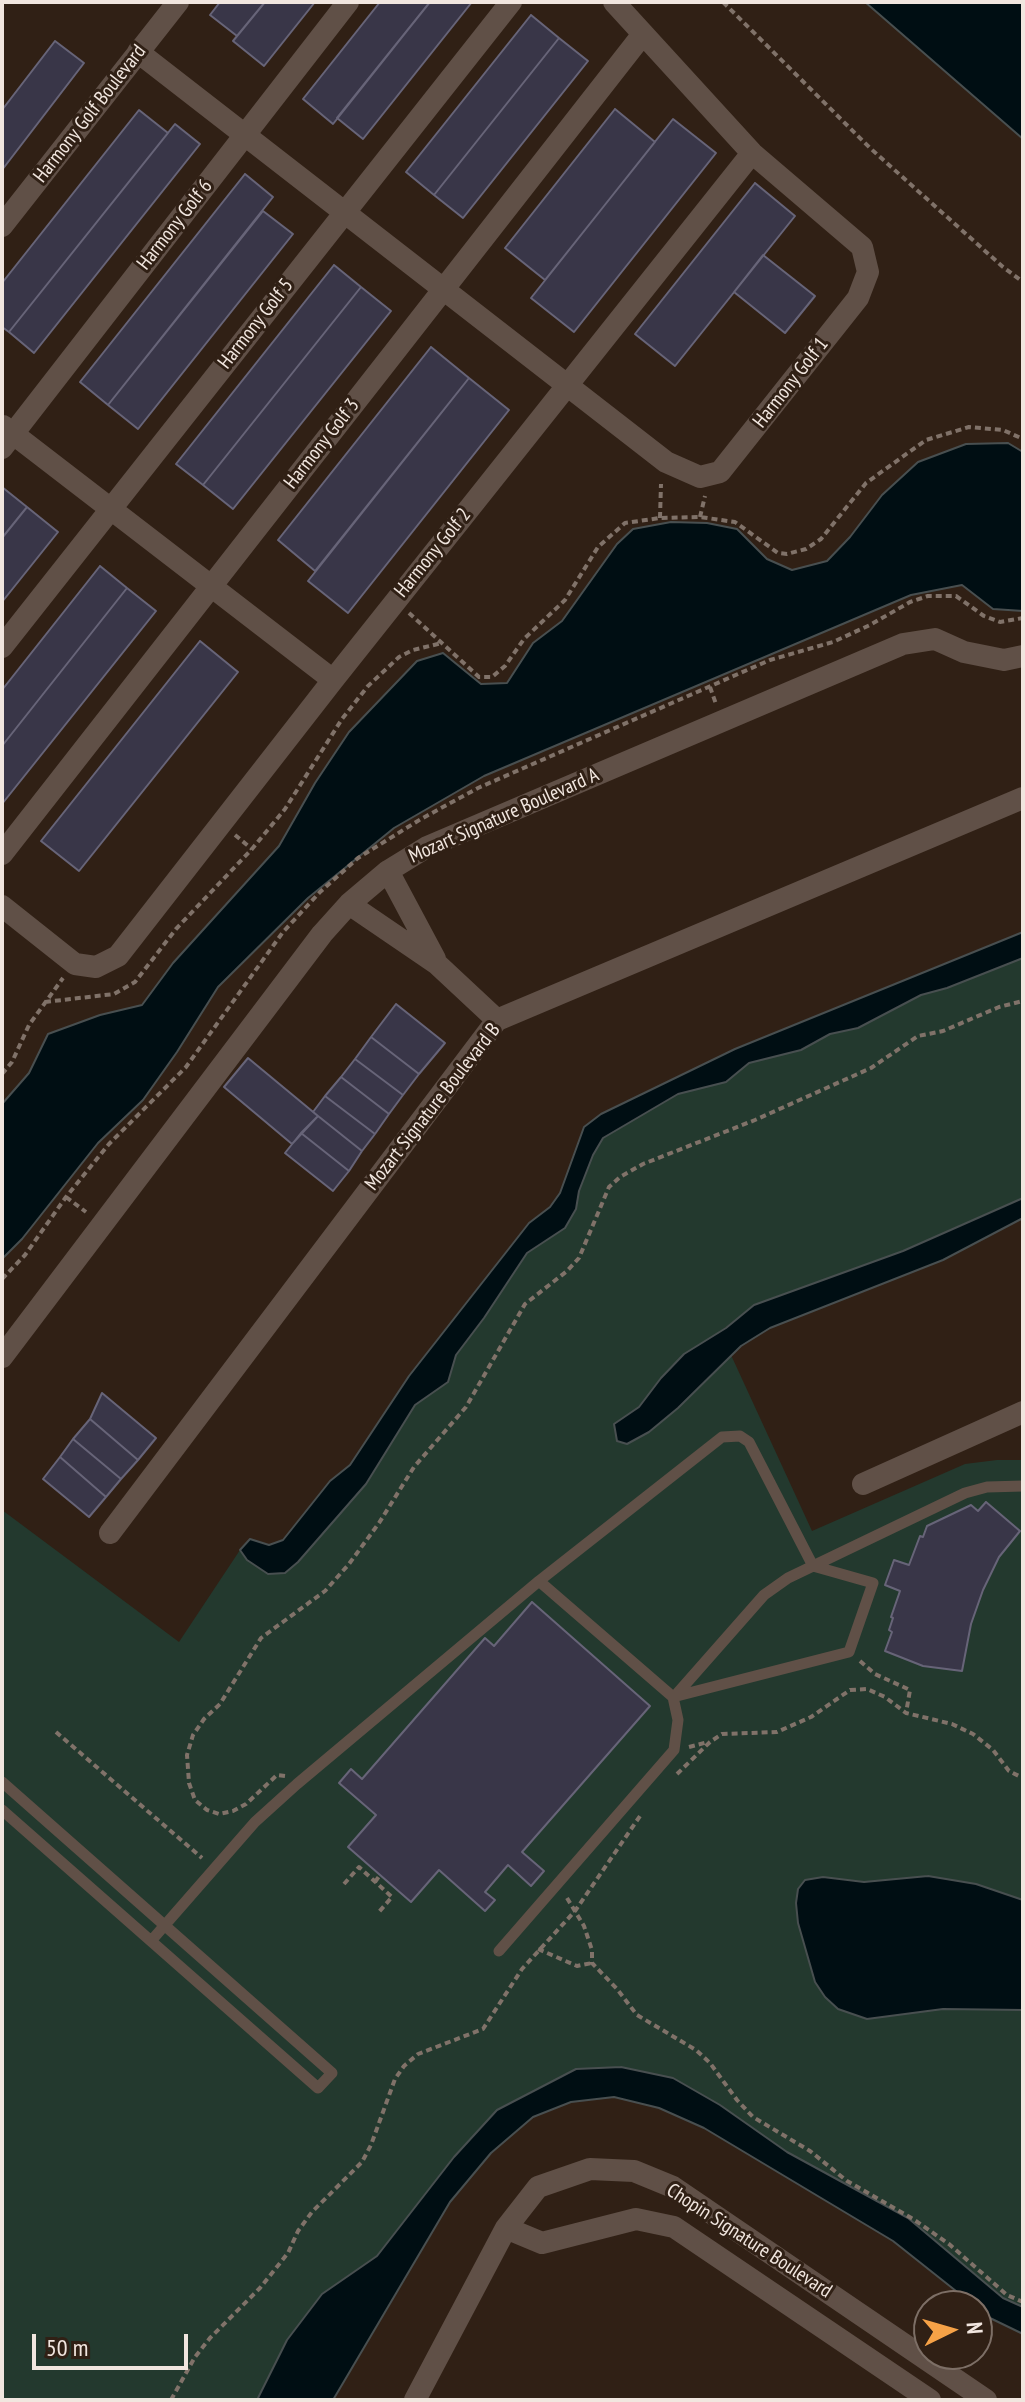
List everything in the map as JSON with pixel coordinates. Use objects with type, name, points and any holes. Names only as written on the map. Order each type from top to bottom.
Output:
[{"type":"street","name":"Harmony Golf Boulevard","points":[[2,226],[178,2]]},
{"type":"street","name":"Harmony Golf 6","points":[[6,436],[348,2]]},
{"type":"street","name":"Harmony Golf 5","points":[[2,647],[511,2]]},
{"type":"street","points":[[614,2],[752,153]]},
{"type":"street","name":"Harmony Golf 3","points":[[2,854],[643,34]]},
{"type":"street","points":[[138,52],[666,462]]},
{"type":"street","name":"Harmony Golf 1","points":[[666,462],[700,477],[720,472],[858,298],[868,272],[862,247],[752,153]]},
{"type":"street","name":"Harmony Golf 2","points":[[75,964],[96,967],[118,956],[752,153]]},
{"type":"street","points":[[6,436],[111,509],[333,680]]},
{"type":"street","name":"Mozart Signature Boulevard A","points":[[2,1357],[322,934],[349,904],[388,871],[427,847],[903,644],[935,639],[964,652],[1004,660],[1023,656]]},
{"type":"street","name":"Mozart Signature Boulevard B","points":[[110,1533],[497,1020],[1023,798]]},
{"type":"street","points":[[388,871],[437,964]]},
{"type":"street","points":[[349,904],[437,964],[497,1020]]},
{"type":"street","points":[[2,906],[75,964]]},
{"type":"street","points":[[863,1484],[1023,1412]]},
{"type":"street","name":"Chopin Signature Boulevard","points":[[415,2400],[506,2228],[538,2187],[590,2169],[634,2171],[673,2187],[986,2400]]},
{"type":"street","name":"Chopin Signature Boulevard","points":[[506,2228],[542,2243],[636,2219],[674,2227],[930,2400]]},
{"type":"lane","points":[[151,1941],[255,1822],[297,1784],[539,1581],[722,1437],[740,1436],[749,1442],[813,1566],[873,1583],[849,1652],[673,1697]]},
{"type":"lane","points":[[673,1697],[764,1595],[788,1578],[965,1493],[987,1487],[1023,1486]]},
{"type":"lane","points":[[499,1951],[674,1750],[678,1720],[673,1697],[539,1581]]},
{"type":"lane","points":[[2,1782],[332,2073],[318,2088],[2,1810]]},
{"type":"path","points":[[723,2],[870,148],[1023,282]]},
{"type":"path","points":[[396,601],[479,677],[492,677],[505,666],[524,639],[565,600],[598,547],[625,523],[700,517],[735,522],[778,553],[787,554],[806,549],[821,539],[866,483],[926,440],[969,427],[1003,430],[1023,439]]},
{"type":"path","points":[[660,518],[662,475],[666,462]]},
{"type":"path","points":[[2,1279],[25,1255],[109,1144],[186,1067],[283,932],[320,892],[358,858],[478,788],[770,660],[833,642],[910,602],[928,596],[956,596],[984,616],[1000,622],[1023,618]]},
{"type":"path","points":[[45,1002],[114,994],[135,982],[176,929],[252,849],[285,809],[342,719],[368,686],[399,657],[442,643]]},
{"type":"path","points":[[2,1074],[12,1062],[29,1025],[75,964]]},
{"type":"path","points":[[297,1784],[287,1776],[277,1775],[246,1804],[233,1811],[219,1814],[207,1810],[195,1800],[189,1783],[187,1755],[193,1735],[220,1704],[261,1638],[313,1601],[349,1564],[414,1467],[466,1407],[525,1304],[579,1258],[609,1187],[643,1164],[755,1120],[871,1068],[918,1036],[943,1031],[999,1007],[1023,1001]]},
{"type":"path","points":[[849,1652],[875,1674],[910,1690],[906,1713]]},
{"type":"path","points":[[671,1780],[689,1760],[722,1734],[777,1732],[811,1717],[850,1690],[867,1689],[885,1697],[906,1713],[952,1724],[973,1734],[993,1750],[1009,1771],[1023,1778]]},
{"type":"path","points":[[56,1732],[215,1868]]},
{"type":"path","points":[[171,2400],[195,2357],[210,2338],[260,2288],[288,2253],[298,2231],[312,2212],[362,2162],[395,2079],[404,2066],[429,2049],[483,2029],[495,2007],[538,1949],[575,1911],[645,1810]]},
{"type":"path","points":[[344,1884],[359,1867],[392,1897],[378,1913]]},
{"type":"path","points":[[375,1882],[380,1875]]},
{"type":"path","points":[[557,1884],[575,1911],[592,1950],[592,1963],[637,2015],[696,2050],[753,2117],[810,2151],[847,2181],[913,2219],[949,2244],[1007,2295],[1023,2302]]},
{"type":"path","points":[[538,1949],[577,1966],[592,1963]]},
{"type":"green space","points":[[1023,958],[1023,1198],[903,1251],[754,1305],[661,1378],[639,1407],[710,1375],[731,1355],[812,1531],[965,1464],[1023,1460],[1023,2307],[1004,2298],[908,2218],[787,2152],[720,2105],[673,2078],[621,2067],[577,2069],[497,2110],[454,2157],[377,2256],[322,2294],[287,2340],[257,2400],[2,2400],[2,1510],[179,1642],[240,1550],[247,1560],[268,1574],[285,1573],[366,1484],[415,1405],[448,1382],[456,1355],[527,1252],[565,1227],[576,1209],[579,1191],[603,1138],[678,1094],[726,1082],[749,1063],[801,1050],[830,1034],[858,1028],[921,995]]},
{"type":"shaded area","points":[[865,2],[1023,2],[1023,139],[955,80]]},
{"type":"shaded area","points":[[1008,443],[1023,452],[1023,611],[993,609],[962,585],[911,595],[484,776],[394,828],[308,898],[218,987],[143,1100],[98,1143],[22,1239],[2,1259],[2,1104],[29,1073],[48,1034],[100,1015],[142,1005],[173,963],[279,846],[349,732],[417,661],[443,653],[481,684],[507,683],[533,643],[562,621],[617,544],[633,529],[671,522],[707,523],[737,529],[767,559],[792,570],[827,561],[882,495],[918,462],[966,444]]},
{"type":"shaded area","points":[[1023,932],[1023,958],[921,995],[858,1028],[830,1034],[801,1050],[749,1063],[726,1082],[678,1094],[603,1138],[579,1191],[576,1209],[565,1228],[527,1253],[456,1355],[448,1382],[415,1405],[366,1484],[285,1573],[268,1574],[247,1560],[240,1550],[250,1539],[269,1545],[283,1540],[330,1481],[350,1465],[409,1376],[529,1223],[550,1207],[560,1193],[584,1127],[601,1114],[735,1049]]},
{"type":"shaded area","points":[[1023,1198],[1023,1218],[943,1260],[770,1328],[741,1346],[649,1432],[627,1444],[617,1441],[614,1424],[639,1407],[684,1354],[726,1328],[754,1305],[903,1251]]},
{"type":"shaded area","points":[[928,1876],[976,1884],[1023,1900],[1023,2010],[943,2009],[867,2019],[838,2009],[825,1997],[815,1982],[798,1923],[798,1889],[805,1880],[823,1877],[864,1882]]},
{"type":"shaded area","points":[[621,2067],[673,2078],[720,2105],[787,2152],[908,2218],[1003,2298],[1023,2307],[1023,2334],[993,2319],[993,2290],[955,2290],[893,2241],[704,2128],[659,2108],[614,2097],[571,2102],[533,2117],[491,2153],[450,2202],[333,2400],[257,2400],[287,2340],[322,2294],[377,2256],[454,2157],[497,2110],[576,2069]]},
{"type":"building","points":[[220,2],[265,2],[237,36],[210,15]]},
{"type":"building","points":[[265,2],[315,2],[264,66],[233,41]]},
{"type":"building","points":[[380,2],[430,2],[333,124],[303,99]]},
{"type":"building","points":[[430,2],[472,2],[363,139],[337,118]]},
{"type":"building","points":[[531,15],[559,38],[434,195],[406,172]]},
{"type":"building","points":[[559,38],[588,61],[463,218],[434,195]]},
{"type":"building","points":[[55,41],[84,63],[2,170],[2,110]]},
{"type":"building","points":[[615,109],[655,142],[545,280],[505,248]]},
{"type":"building","points":[[139,110],[168,133],[9,332],[2,327],[2,283]]},
{"type":"building","points":[[673,119],[716,153],[574,332],[531,298]]},
{"type":"building","points":[[175,124],[200,144],[34,353],[9,332]]},
{"type":"building","points":[[245,174],[273,197],[108,405],[80,382]]},
{"type":"building","points":[[755,183],[795,216],[675,366],[635,334]]},
{"type":"building","points":[[263,211],[293,234],[138,429],[108,405]]},
{"type":"building","points":[[763,255],[815,296],[785,333],[734,292]]},
{"type":"building","points":[[334,265],[361,287],[203,485],[176,464]]},
{"type":"building","points":[[361,287],[391,311],[233,509],[203,485]]},
{"type":"building","points":[[431,347],[469,378],[315,571],[278,540]]},
{"type":"building","points":[[469,378],[509,410],[348,613],[308,581]]},
{"type":"building","points":[[2,487],[27,507],[2,538]]},
{"type":"building","points":[[27,507],[58,532],[2,602],[2,538]]},
{"type":"building","points":[[100,566],[127,588],[2,746],[2,690]]},
{"type":"building","points":[[127,588],[156,611],[2,804],[2,746]]},
{"type":"building","points":[[200,641],[238,672],[79,871],[41,841]]},
{"type":"building","points":[[396,1004],[445,1043],[419,1074],[371,1037]]},
{"type":"building","points":[[371,1037],[419,1074],[403,1095],[355,1059]]},
{"type":"building","points":[[248,1058],[318,1116],[292,1144],[224,1087]]},
{"type":"building","points":[[355,1059],[403,1095],[389,1114],[341,1077]]},
{"type":"building","points":[[341,1077],[389,1114],[375,1134],[325,1096]]},
{"type":"building","points":[[325,1096],[375,1134],[362,1151],[313,1112]]},
{"type":"building","points":[[318,1116],[362,1151],[349,1171],[301,1133]]},
{"type":"building","points":[[301,1133],[349,1171],[333,1191],[285,1153]]},
{"type":"building","points":[[102,1393],[156,1438],[138,1460],[90,1419]]},
{"type":"building","points":[[90,1419],[138,1460],[121,1479],[73,1439]]},
{"type":"building","points":[[73,1439],[121,1479],[106,1497],[60,1457]]},
{"type":"building","points":[[60,1457],[106,1497],[89,1517],[43,1479]]},
{"type":"building","points":[[986,1502],[1020,1531],[999,1557],[983,1590],[971,1624],[962,1671],[923,1666],[885,1651],[892,1632],[889,1630],[891,1617],[900,1591],[885,1585],[894,1560],[909,1565],[927,1526],[971,1505],[978,1511]]},
{"type":"building","points":[[532,1602],[650,1706],[522,1852],[544,1871],[531,1886],[508,1865],[485,1892],[495,1900],[485,1911],[439,1870],[411,1902],[348,1847],[376,1815],[339,1783],[351,1769],[362,1779],[485,1638],[494,1646]]}]
